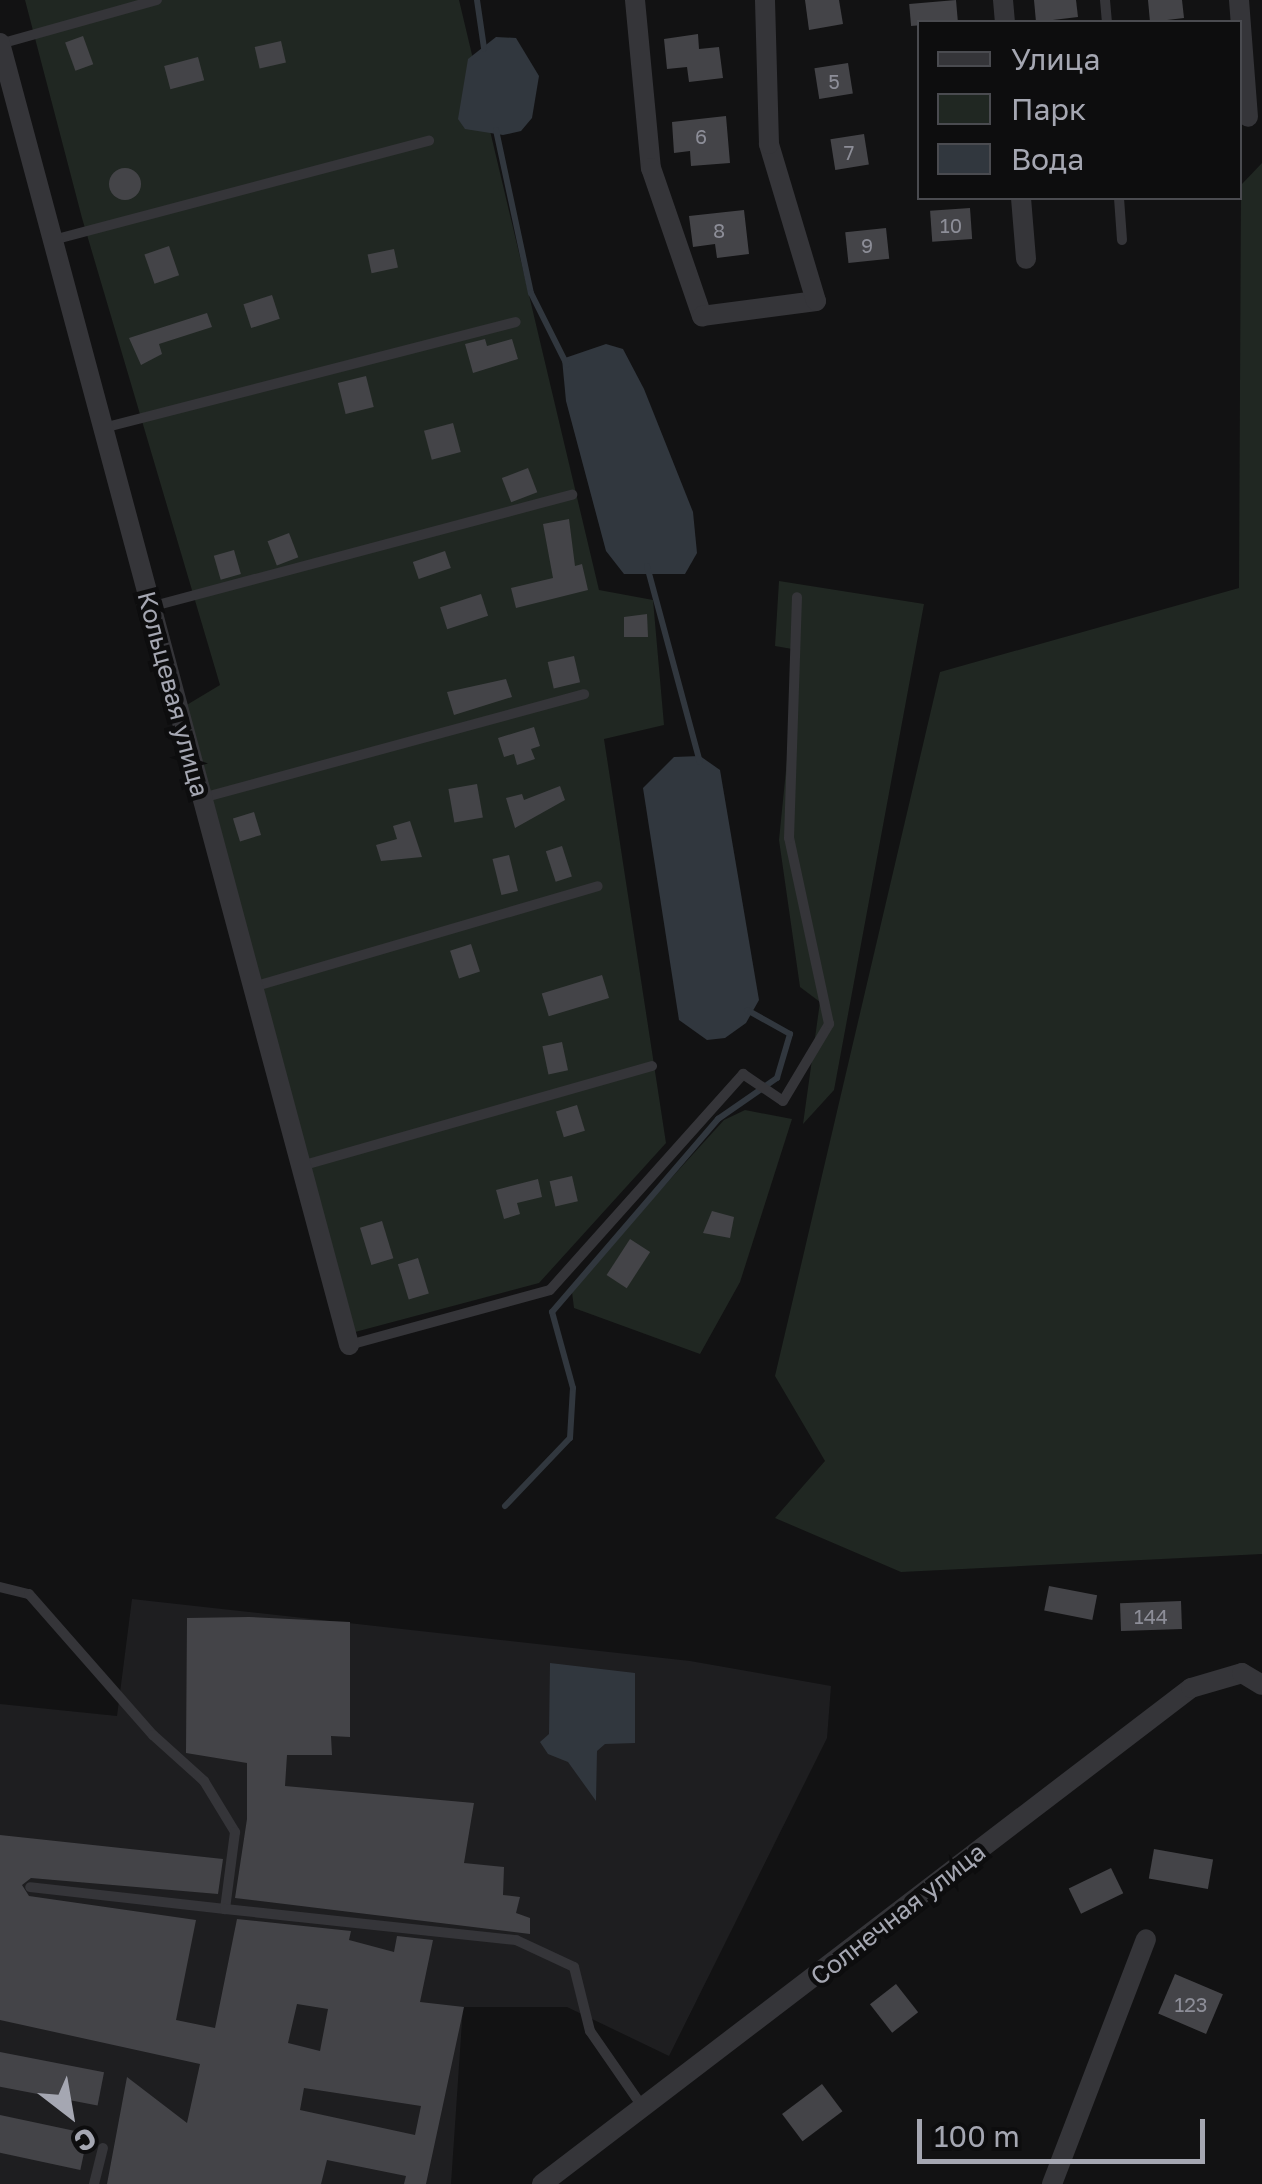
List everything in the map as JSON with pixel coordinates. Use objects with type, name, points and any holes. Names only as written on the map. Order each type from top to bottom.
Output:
[{"type":"street","points":[[635,0],[651,168],[702,316],[816,301],[770,144],[764,0]]},
{"type":"street","name":"Кольцевая улица","points":[[0,44],[349,1344]]},
{"type":"street","points":[[1242,47],[1248,117]]},
{"type":"street","points":[[1021,200],[1026,258]]},
{"type":"street","name":"Солнечная улица","points":[[542,2184],[644,2110],[1192,1688],[1242,1673],[1262,1684]]},
{"type":"street","points":[[1052,2184],[1146,1939]]},
{"type":"lane","points":[[0,44],[158,0]]},
{"type":"lane","points":[[52,241],[429,140]]},
{"type":"lane","points":[[1119,200],[1122,240]]},
{"type":"lane","points":[[102,428],[516,322]]},
{"type":"lane","points":[[150,608],[572,495]]},
{"type":"lane","points":[[349,1344],[550,1290],[744,1074],[782,1101],[829,1024],[789,838],[797,597]]},
{"type":"lane","points":[[201,798],[584,694]]},
{"type":"lane","points":[[252,988],[598,886]]},
{"type":"lane","points":[[300,1167],[652,1066]]},
{"type":"lane","points":[[0,1587],[28,1594],[153,1736],[204,1781],[235,1832],[225,1909]]},
{"type":"lane","points":[[30,1886],[516,1940],[574,1967],[590,2031],[644,2110]]},
{"type":"lane","points":[[94,2184],[103,2148]]},
{"type":"shaded area","points":[[132,1599],[690,1661],[831,1686],[827,1738],[669,2056],[567,2007],[463,2007],[451,2184],[0,2184],[0,1704],[117,1716]]},
{"type":"green space","points":[[25,0],[459,0],[599,590],[653,600],[664,725],[604,739],[666,1143],[539,1283],[355,1332],[185,706],[220,685],[82,218]]},
{"type":"green space","points":[[1262,163],[1262,1554],[901,1572],[775,1518],[825,1461],[775,1376],[940,672],[1239,588],[1242,184]]},
{"type":"green space","points":[[779,581],[924,604],[834,1090],[803,1124],[820,1002],[800,987],[779,840],[798,650],[775,646]]},
{"type":"green space","points":[[745,1110],[792,1119],[740,1282],[700,1354],[574,1308],[572,1292],[624,1230],[724,1120]]},
{"type":"water","points":[[496,37],[516,38],[539,76],[532,118],[521,131],[503,135],[465,129],[458,119],[468,59]]},
{"type":"water","points":[[606,344],[623,349],[644,389],[693,512],[697,553],[685,574],[624,574],[606,551],[566,401],[562,359]]},
{"type":"water","points":[[700,756],[720,770],[759,1000],[746,1023],[725,1038],[707,1040],[679,1020],[643,788],[674,757]]},
{"type":"water","points":[[550,1663],[635,1673],[635,1743],[605,1744],[597,1751],[596,1801],[568,1762],[548,1754],[540,1742],[549,1734]]},
{"type":"building","points":[[805,0],[839,0],[843,24],[809,30]]},
{"type":"building","points":[[956,0],[958,20],[917,20],[917,25],[911,26],[909,4]]},
{"type":"building","points":[[1034,0],[1076,0],[1078,17],[1036,20]]},
{"type":"building","points":[[1148,0],[1182,0],[1184,18],[1150,20]]},
{"type":"building","points":[[698,34],[699,49],[719,47],[723,78],[689,82],[687,67],[667,69],[664,39]]},
{"type":"building","points":[[83,36],[93,64],[75,71],[65,42]]},
{"type":"building","points":[[281,41],[286,62],[260,69],[255,47]]},
{"type":"building","points":[[198,57],[204,80],[170,89],[164,66]]},
{"type":"building","points":[[848,63],[853,94],[819,99],[814,68]]},
{"type":"building","points":[[726,116],[730,163],[691,166],[690,151],[674,153],[672,122]]},
{"type":"building","points":[[864,134],[869,165],[835,170],[830,139]]},
{"type":"building","points":[[125,168],[136,173],[141,184],[136,195],[125,200],[114,195],[109,184],[114,173]]},
{"type":"building","points":[[970,208],[972,239],[932,242],[930,211]]},
{"type":"building","points":[[744,210],[749,254],[717,258],[715,244],[693,247],[689,216]]},
{"type":"building","points":[[886,228],[889,259],[848,263],[845,232]]},
{"type":"building","points":[[169,246],[179,275],[155,284],[144,254]]},
{"type":"building","points":[[394,249],[398,268],[372,273],[368,255]]},
{"type":"building","points":[[272,295],[280,319],[251,328],[243,304]]},
{"type":"building","points":[[207,313],[212,327],[159,344],[162,354],[141,365],[129,338]]},
{"type":"building","points":[[485,339],[487,346],[512,339],[518,359],[473,373],[465,344]]},
{"type":"building","points":[[366,376],[374,407],[346,414],[338,383]]},
{"type":"building","points":[[453,423],[461,452],[432,460],[424,431]]},
{"type":"building","points":[[528,468],[537,492],[511,502],[502,478]]},
{"type":"building","points":[[569,519],[575,566],[582,564],[588,590],[516,608],[511,588],[553,578],[543,524]]},
{"type":"building","points":[[289,533],[298,557],[277,566],[268,541]]},
{"type":"building","points":[[234,550],[241,574],[221,580],[214,556]]},
{"type":"building","points":[[445,551],[451,568],[419,579],[413,562]]},
{"type":"building","points":[[481,594],[488,616],[447,629],[440,607]]},
{"type":"building","points":[[647,614],[648,637],[624,637],[624,617]]},
{"type":"building","points":[[574,656],[580,682],[554,688],[548,662]]},
{"type":"building","points":[[506,679],[512,697],[454,715],[447,692]]},
{"type":"building","points":[[534,727],[540,746],[531,749],[535,759],[517,765],[514,754],[504,757],[498,738]]},
{"type":"building","points":[[477,784],[483,817],[454,823],[448,789]]},
{"type":"building","points":[[560,786],[565,800],[515,828],[506,798],[522,794],[524,800]]},
{"type":"building","points":[[254,812],[261,835],[240,841],[233,818]]},
{"type":"building","points":[[410,821],[422,857],[381,861],[376,845],[397,839],[393,826]]},
{"type":"building","points":[[562,846],[572,876],[556,882],[546,851]]},
{"type":"building","points":[[509,855],[518,891],[501,895],[493,859]]},
{"type":"building","points":[[471,944],[480,972],[459,978],[450,951]]},
{"type":"building","points":[[602,975],[609,998],[549,1016],[542,993]]},
{"type":"building","points":[[562,1042],[568,1070],[548,1075],[542,1046]]},
{"type":"building","points":[[577,1105],[585,1131],[564,1137],[556,1111]]},
{"type":"building","points":[[572,1176],[578,1201],[555,1207],[550,1181]]},
{"type":"building","points":[[538,1179],[542,1197],[517,1203],[520,1214],[504,1219],[496,1190]]},
{"type":"building","points":[[712,1211],[734,1217],[730,1238],[703,1233]]},
{"type":"building","points":[[382,1221],[393,1258],[371,1265],[360,1228]]},
{"type":"building","points":[[630,1239],[650,1252],[627,1288],[607,1275]]},
{"type":"building","points":[[418,1258],[429,1293],[409,1300],[398,1264]]},
{"type":"building","points":[[1049,1586],[1097,1595],[1092,1620],[1044,1611]]},
{"type":"building","points":[[1181,1601],[1182,1629],[1121,1631],[1120,1603]]},
{"type":"building","points":[[187,1618],[350,1622],[350,1737],[331,1736],[332,1755],[287,1755],[285,1786],[474,1803],[464,1863],[504,1867],[503,1895],[520,1897],[516,1913],[530,1918],[530,1934],[235,1898],[247,1819],[247,1763],[186,1753]]},
{"type":"building","points":[[0,1835],[223,1859],[218,1894],[31,1878],[22,1885],[29,1896],[196,1920],[176,2020],[215,2028],[237,1919],[351,1931],[349,1940],[394,1952],[397,1936],[433,1940],[420,2002],[464,2007],[426,2184],[404,2184],[406,2176],[327,2160],[321,2184],[107,2184],[127,2077],[187,2123],[200,2064],[0,2020]],"holes":[[[297,2004],[328,2009],[320,2051],[288,2043]],[[304,2088],[421,2106],[415,2135],[300,2110]]]},
{"type":"building","points":[[1154,1849],[1213,1859],[1208,1889],[1149,1879]]},
{"type":"building","points":[[1111,1868],[1123,1893],[1081,1914],[1069,1889]]},
{"type":"building","points":[[1175,1974],[1223,1994],[1206,2034],[1158,2014]]},
{"type":"building","points":[[896,1984],[918,2012],[892,2033],[870,2004]]},
{"type":"building","points":[[0,2052],[104,2072],[98,2106],[0,2087]]},
{"type":"building","points":[[822,2084],[842,2111],[803,2141],[782,2114]]},
{"type":"building","points":[[0,2115],[88,2134],[80,2170],[0,2153]]},
{"type":"waterway","points":[[477,0],[484,48]]},
{"type":"waterway","points":[[496,130],[531,293],[567,365]]},
{"type":"waterway","points":[[647,566],[700,762]]},
{"type":"waterway","points":[[505,1506],[570,1438],[573,1388],[552,1312],[718,1119],[777,1078],[790,1034],[747,1010]]}]
